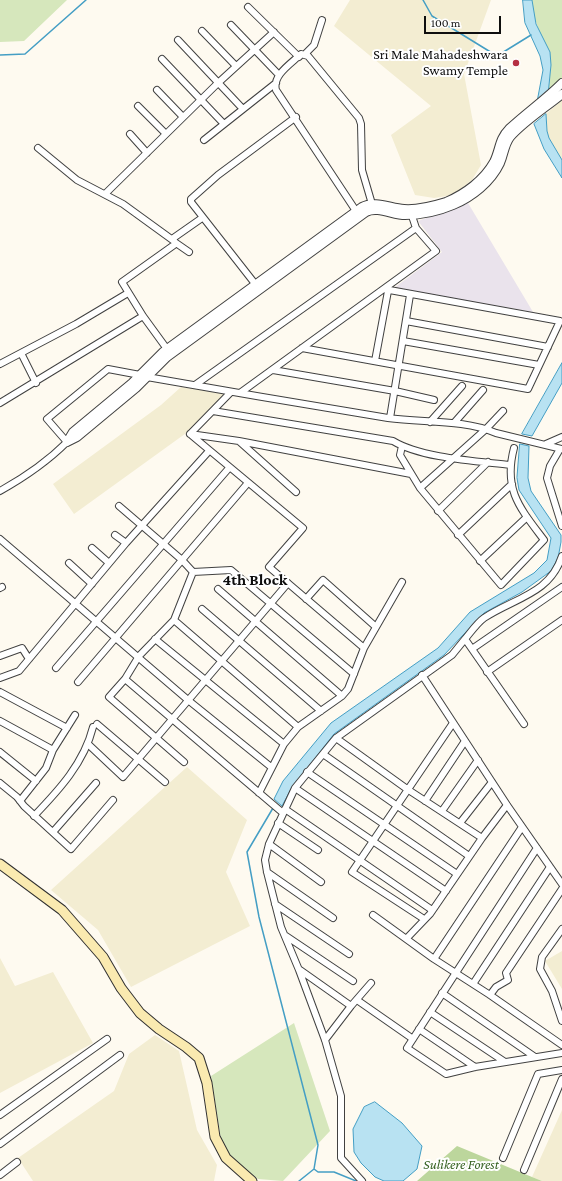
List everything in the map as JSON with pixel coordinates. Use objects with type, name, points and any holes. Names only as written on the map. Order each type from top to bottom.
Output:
[{"type":"main road","points":[[0,864],[62,910],[103,957],[121,988],[140,1013],[159,1030],[186,1047],[199,1058],[207,1083],[215,1137],[226,1158],[252,1181]]},
{"type":"street","points":[[248,7],[274,32],[302,55],[308,56],[358,118],[361,124],[362,170],[372,204]]},
{"type":"street","points":[[322,20],[314,45],[279,74],[276,83],[276,90],[359,214]]},
{"type":"street","points":[[231,25],[279,74]]},
{"type":"street","points":[[202,30],[236,66]]},
{"type":"street","points":[[105,194],[218,83],[274,32]]},
{"type":"street","points":[[178,40],[242,108]]},
{"type":"street","points":[[162,59],[223,123]]},
{"type":"street","points":[[204,140],[223,123],[276,83]]},
{"type":"street","points":[[549,101],[562,84]]},
{"type":"street","points":[[157,90],[183,117]]},
{"type":"street","points":[[0,491],[22,479],[52,457],[67,442],[73,432],[167,356],[359,214],[365,206],[372,204],[405,209],[436,204],[460,195],[484,175],[494,162],[501,140],[509,130],[528,118],[549,101],[562,94]]},
{"type":"street","points":[[138,106],[166,134]]},
{"type":"street","points":[[256,284],[202,218],[191,202],[192,197],[218,175],[296,118]]},
{"type":"street","points":[[143,376],[167,349],[256,284],[359,214],[372,210],[405,215],[429,212],[446,208],[477,191],[489,179],[499,165],[506,143],[528,118]]},
{"type":"street","points":[[130,134],[147,153]]},
{"type":"street","points":[[38,148],[78,180],[131,210],[189,252]]},
{"type":"street","points":[[240,394],[302,348],[386,290],[436,251],[416,228],[412,216]]},
{"type":"street","points":[[167,349],[128,293],[123,284],[124,279],[202,218]]},
{"type":"street","points":[[195,385],[416,228]]},
{"type":"street","points":[[302,348],[528,389],[560,321],[386,290]]},
{"type":"street","points":[[375,361],[386,290]]},
{"type":"street","points":[[0,364],[76,324],[128,293]]},
{"type":"street","points":[[390,418],[410,295]]},
{"type":"street","points":[[0,403],[36,383],[143,316]]},
{"type":"street","points":[[406,321],[548,347]]},
{"type":"street","points":[[403,341],[539,366]]},
{"type":"street","points":[[21,353],[36,383]]},
{"type":"street","points":[[67,442],[47,419],[108,369],[240,394],[390,418],[454,424],[486,429],[496,433],[546,444],[561,449],[550,466],[547,478],[562,526]]},
{"type":"street","points":[[273,370],[395,391],[434,400]]},
{"type":"street","points":[[430,422],[462,386]]},
{"type":"street","points":[[454,424],[483,390]]},
{"type":"street","points":[[190,434],[231,392]]},
{"type":"street","points":[[213,411],[393,441],[402,446],[454,457],[510,465]]},
{"type":"street","points":[[420,488],[486,429],[503,411]]},
{"type":"street","points":[[190,434],[239,441],[411,474]]},
{"type":"street","points":[[190,434],[228,468],[303,528],[269,567],[364,648]]},
{"type":"street","points":[[546,444],[562,437]]},
{"type":"street","points":[[239,441],[296,492]]},
{"type":"street","points":[[402,446],[400,455],[420,488],[501,585],[544,540],[517,502],[512,484],[510,465],[514,448]]},
{"type":"street","points":[[0,678],[19,671],[109,563],[209,451]]},
{"type":"street","points":[[438,511],[488,462]]},
{"type":"street","points":[[56,668],[228,468]]},
{"type":"street","points":[[78,682],[248,484]]},
{"type":"street","points":[[458,535],[512,484]]},
{"type":"street","points":[[119,506],[163,543],[193,572]]},
{"type":"street","points":[[480,561],[527,517]]},
{"type":"street","points":[[115,535],[126,544]]},
{"type":"street","points":[[0,539],[76,602],[188,700],[271,767]]},
{"type":"street","points":[[92,548],[109,563]]},
{"type":"street","points":[[362,1181],[341,1158],[341,1096],[326,1040],[285,935],[275,904],[266,872],[265,860],[269,844],[278,822],[296,788],[307,772],[336,738],[452,655],[483,619],[548,582],[558,568],[562,556]]},
{"type":"street","points":[[69,563],[92,584]]},
{"type":"street","points":[[193,572],[231,570],[354,674]]},
{"type":"street","points":[[184,762],[109,697],[125,678],[139,656],[174,620],[193,572]]},
{"type":"street","points":[[306,599],[323,580],[376,627]]},
{"type":"street","points":[[259,793],[284,744],[298,727],[342,696],[348,689],[364,648],[402,582]]},
{"type":"street","points":[[89,745],[123,777],[288,583]]},
{"type":"street","points":[[472,650],[562,587]]},
{"type":"street","points":[[218,589],[342,696]]},
{"type":"street","points":[[202,609],[321,711]]},
{"type":"street","points":[[174,620],[298,727]]},
{"type":"street","points":[[487,672],[562,620]]},
{"type":"street","points":[[155,639],[284,744]]},
{"type":"street","points":[[465,639],[524,724]]},
{"type":"street","points":[[0,656],[22,648],[29,659]]},
{"type":"street","points":[[422,675],[507,805],[562,884]]},
{"type":"street","points":[[125,678],[172,720],[266,799],[360,859],[432,910]]},
{"type":"street","points":[[0,692],[67,728]]},
{"type":"street","points":[[20,801],[46,768],[53,750],[75,715]]},
{"type":"street","points":[[0,721],[53,750]]},
{"type":"street","points":[[424,919],[352,872],[383,824],[453,723]]},
{"type":"street","points":[[34,816],[58,791],[89,745],[95,726],[139,759],[165,782]]},
{"type":"street","points":[[336,738],[407,789],[482,838]]},
{"type":"street","points":[[425,801],[465,741]]},
{"type":"street","points":[[0,752],[36,781]]},
{"type":"street","points":[[323,754],[469,856]]},
{"type":"street","points":[[442,811],[478,760]]},
{"type":"street","points":[[307,772],[457,874]]},
{"type":"street","points":[[460,823],[492,782]]},
{"type":"street","points":[[0,783],[34,816],[72,848],[113,800]]},
{"type":"street","points":[[53,832],[96,783]]},
{"type":"street","points":[[296,788],[446,891]]},
{"type":"street","points":[[407,938],[432,910],[469,856],[507,805]]},
{"type":"street","points":[[278,822],[318,850]]},
{"type":"street","points":[[434,959],[522,827]]},
{"type":"street","points":[[269,844],[321,882]]},
{"type":"street","points":[[537,848],[454,972],[407,1048],[446,1074],[475,1067],[562,1053]]},
{"type":"street","points":[[473,984],[550,867]]},
{"type":"street","points":[[266,872],[333,918]]},
{"type":"street","points":[[490,995],[496,987],[508,980],[506,973],[562,889]]},
{"type":"street","points":[[275,904],[349,954]]},
{"type":"street","points":[[373,915],[407,938],[434,959],[490,995],[562,1045]]},
{"type":"street","points":[[562,929],[542,957],[540,969],[552,991],[562,1021]]},
{"type":"street","points":[[285,935],[353,981]]},
{"type":"street","points":[[299,970],[351,1006]]},
{"type":"street","points":[[326,1040],[351,1006],[371,983]]},
{"type":"street","points":[[442,993],[535,1057]]},
{"type":"street","points":[[357,1000],[413,1038]]},
{"type":"street","points":[[430,1012],[505,1062]]},
{"type":"street","points":[[419,1029],[475,1067]]},
{"type":"street","points":[[0,1115],[107,1039]]},
{"type":"street","points":[[0,1144],[120,1055]]},
{"type":"street","points":[[503,1158],[538,1074],[562,1070]]},
{"type":"street","points":[[524,1170],[562,1079]]},
{"type":"street","points":[[0,1108],[18,1102]]},
{"type":"street","points":[[0,1175],[17,1162]]},
{"type":"shaded area","points":[[350,0],[491,0],[464,74],[481,165],[472,180],[458,191],[447,196],[434,198],[415,195],[391,135],[431,106],[334,26]]},
{"type":"shaded area","points":[[562,100],[562,160],[549,139],[546,114]]},
{"type":"shaded area","points":[[468,203],[533,312],[394,288],[442,252],[418,221]]},
{"type":"shaded area","points":[[181,387],[226,394],[189,431],[74,514],[53,484],[161,405]]},
{"type":"shaded area","points":[[187,767],[247,820],[226,872],[250,926],[131,987],[98,930],[51,890]]},
{"type":"shaded area","points":[[562,951],[562,989],[545,961]]},
{"type":"shaded area","points":[[0,958],[15,986],[53,972],[93,1043],[0,1093]]},
{"type":"shaded area","points":[[155,1035],[179,1051],[197,1130],[217,1165],[214,1181],[33,1181],[18,1158],[114,1091],[129,1054]]},
{"type":"shaded area","points":[[562,1110],[562,1181],[542,1181],[532,1177]]},
{"type":"green space","points":[[0,0],[67,0],[24,41],[0,42]]},
{"type":"green space","points":[[532,0],[562,0],[562,82],[548,95],[551,65],[534,16]]},
{"type":"green space","points":[[294,1023],[330,1131],[283,1181],[258,1179],[229,1156],[221,1140],[211,1076]]},
{"type":"green space","name":"Sulikere Forest","points":[[457,1146],[532,1177],[542,1181],[417,1181]]},
{"type":"water","points":[[523,0],[532,0],[536,24],[550,52],[551,65],[548,95],[537,102],[543,70],[540,56],[525,23]]},
{"type":"water","points":[[546,114],[549,138],[562,160],[562,178],[544,149],[534,124]]},
{"type":"water","points":[[562,363],[562,383],[532,436],[522,434]]},
{"type":"water","points":[[520,444],[529,446],[528,478],[531,491],[561,535],[558,558],[551,571],[522,592],[484,613],[444,655],[334,734],[291,789],[282,806],[274,799],[283,781],[331,723],[438,648],[470,612],[534,573],[547,560],[551,538],[519,490],[517,478]]},
{"type":"water","points":[[375,1102],[402,1123],[422,1146],[417,1169],[403,1181],[384,1181],[375,1177],[361,1163],[354,1152],[353,1129],[364,1107]]},
{"type":"waterway","points":[[0,55],[25,54],[86,0]]},
{"type":"waterway","points":[[423,0],[432,16],[497,56],[531,35]]},
{"type":"waterway","points":[[273,808],[247,852],[259,917],[318,1145],[314,1169],[299,1181]]},
{"type":"waterway","points":[[314,1169],[318,1172],[334,1172],[356,1181]]},
{"type":"place","name":"Sri Male Mahadeshwara Swamy Temple","points":[[516,63]]},
{"type":"district","name":"4th Block","points":[[255,580]]}]
